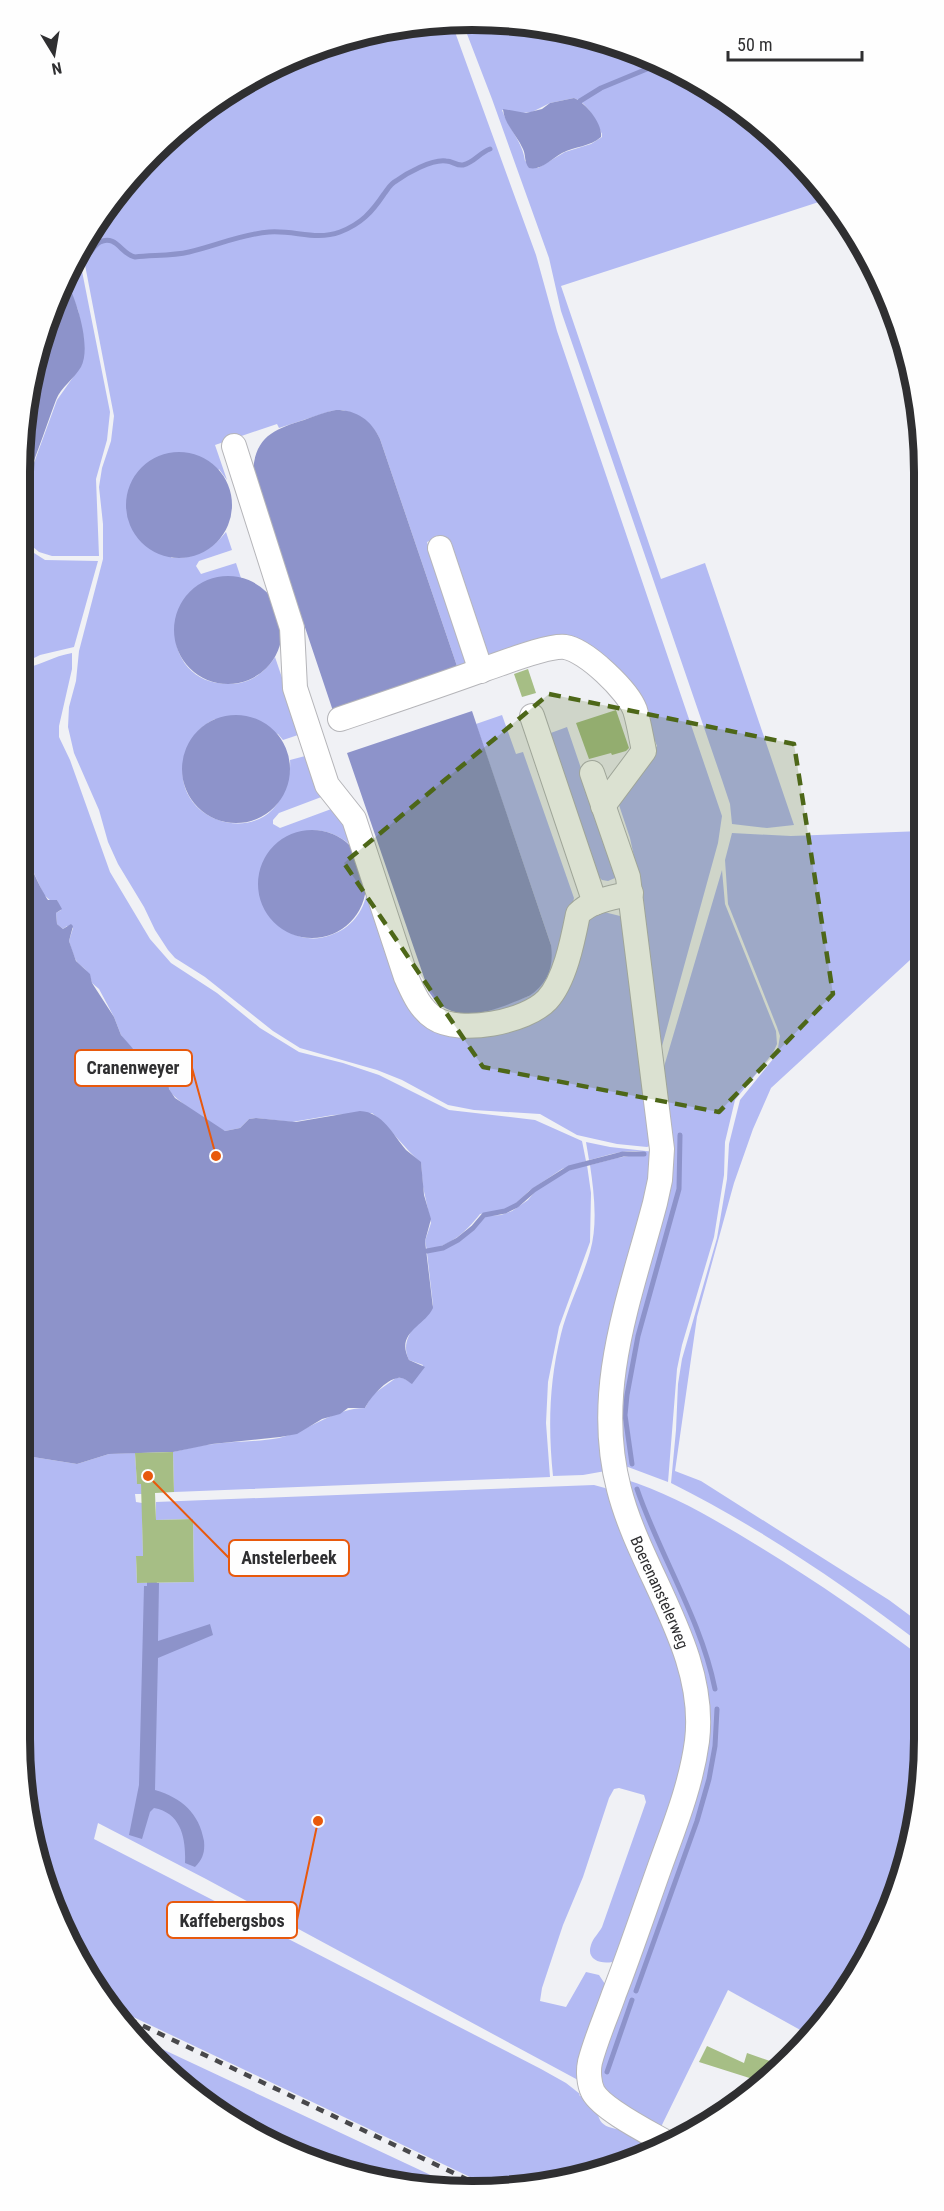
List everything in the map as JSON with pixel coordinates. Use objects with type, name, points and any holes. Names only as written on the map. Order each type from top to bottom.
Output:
[{"type":"street","points":[[234,446],[292,628],[295,688],[327,785],[354,819],[406,976],[417,1001],[434,1018],[454,1026],[489,1025],[530,1012],[555,990],[578,914],[595,903],[631,892]]},
{"type":"street","points":[[440,548],[481,671]]},
{"type":"street","points":[[340,719],[526,654],[563,647],[580,653],[597,666],[634,708],[644,750],[603,806]]},
{"type":"street","points":[[532,716],[595,903]]},
{"type":"street","name":"Boerenanstelerweg","points":[[592,773],[628,877],[631,892],[662,1149],[660,1179],[616,1352],[611,1381],[609,1413],[611,1449],[620,1493],[689,1661],[696,1694],[697,1739],[684,1803],[590,2063],[589,2072],[592,2090],[598,2099],[660,2138]]},
{"type":"highlighted area","points":[[549,694],[794,744],[833,994],[719,1112],[483,1067],[344,863]]},
{"type":"shaded area","points":[[466,30],[501,31],[558,38],[614,53],[667,76],[718,104],[741,121],[785,159],[821,201],[561,286],[661,579],[705,563],[794,825],[767,828],[732,824],[730,804],[561,311],[549,258]],"holes":[[[574,98],[584,104],[591,113],[602,137],[591,144],[565,152],[538,168],[525,161],[524,154],[502,110],[532,112],[550,103]]]},
{"type":"shaded area","points":[[454,31],[536,255],[557,331],[722,816],[718,843],[659,1057],[652,1145],[647,1147],[617,1144],[577,1135],[540,1114],[474,1110],[448,1105],[402,1080],[377,1070],[300,1048],[273,1031],[205,977],[175,958],[168,950],[118,864],[108,842],[99,810],[74,753],[68,727],[69,707],[76,681],[79,651],[103,559],[103,524],[99,487],[102,468],[111,441],[114,416],[84,261],[104,226],[159,159],[226,104],[303,64],[330,53],[386,38]],"holes":[[[331,411],[348,411],[369,424],[380,439],[459,672],[470,668],[427,542],[442,536],[488,654],[587,646],[630,681],[657,746],[618,802],[630,838],[640,885],[623,921],[620,916],[604,912],[584,920],[541,1017],[420,1017],[367,891],[360,912],[345,928],[331,935],[314,938],[298,936],[283,928],[271,917],[263,903],[259,887],[260,871],[268,855],[281,840],[315,830],[335,835],[352,846],[351,832],[334,808],[280,828],[273,824],[273,820],[279,813],[324,796],[309,755],[290,760],[290,771],[285,787],[275,807],[259,819],[240,823],[221,821],[204,812],[190,798],[183,779],[185,756],[189,744],[199,730],[215,719],[278,734],[283,740],[301,734],[275,657],[266,668],[250,680],[230,684],[205,679],[187,666],[177,648],[175,627],[180,606],[193,589],[213,579],[241,578],[236,563],[201,574],[196,566],[199,561],[232,550],[226,532],[215,544],[202,552],[187,557],[171,558],[219,469],[227,480],[215,445],[277,424],[279,428]]]},
{"type":"shaded area","points":[[574,98],[584,104],[593,114],[601,137],[592,143],[562,153],[538,168],[529,168],[523,149],[506,120],[503,109],[526,113],[542,109],[550,103]]},
{"type":"shaded area","points":[[81,267],[110,412],[107,440],[96,479],[99,556],[52,556],[39,552],[30,544],[30,473],[57,400],[81,366],[84,345],[78,310],[70,290]]},
{"type":"shaded area","points":[[70,289],[84,335],[84,358],[81,367],[56,400],[30,470],[38,386],[53,330]]},
{"type":"shaded area","points":[[336,410],[344,410],[362,417],[368,421],[380,439],[459,672],[334,714],[253,472],[258,450],[268,436],[284,427]]},
{"type":"shaded area","points":[[179,452],[199,456],[217,467],[228,485],[232,505],[228,525],[217,543],[199,554],[179,558],[159,554],[141,543],[130,525],[126,505],[130,485],[141,467],[159,456]]},
{"type":"shaded area","points":[[30,550],[45,560],[98,561],[74,647],[40,655],[30,660]]},
{"type":"shaded area","points":[[228,576],[249,580],[266,592],[278,609],[282,630],[278,651],[266,668],[249,680],[228,684],[207,680],[190,668],[178,651],[174,630],[178,609],[190,592],[207,580]]},
{"type":"shaded area","points":[[72,653],[72,669],[59,726],[59,737],[70,760],[110,872],[150,939],[171,963],[217,993],[260,1028],[299,1052],[379,1075],[449,1110],[535,1120],[582,1141],[586,1161],[562,1169],[504,1210],[480,1214],[457,1237],[427,1251],[425,1241],[431,1223],[423,1187],[421,1163],[372,1113],[333,1115],[292,1122],[256,1118],[249,1119],[240,1128],[225,1131],[213,1125],[173,1095],[168,1085],[171,1068],[158,1059],[145,1057],[129,1046],[121,1035],[99,989],[75,959],[69,941],[73,928],[67,926],[63,929],[57,924],[56,913],[61,910],[57,900],[51,901],[44,895],[30,864],[30,667]]},
{"type":"shaded area","points":[[472,711],[551,945],[552,960],[545,980],[529,996],[490,1010],[463,1013],[439,1004],[429,992],[347,753]]},
{"type":"shaded area","points":[[236,715],[257,719],[275,730],[286,748],[290,769],[286,790],[275,808],[257,819],[236,823],[215,819],[197,808],[186,790],[182,769],[186,748],[197,730],[215,719]]},
{"type":"shaded area","points":[[502,715],[516,754],[523,752],[574,898],[556,970],[549,986],[517,1010],[478,1014],[529,996],[551,945],[476,724]]},
{"type":"shaded area","points":[[567,727],[616,871],[615,878],[608,881],[599,877],[548,734]]},
{"type":"shaded area","points":[[312,830],[333,834],[350,846],[362,863],[366,884],[362,905],[350,922],[333,934],[312,938],[291,934],[274,922],[262,905],[258,884],[262,863],[274,846],[291,834]]},
{"type":"shaded area","points":[[914,831],[914,956],[771,1088],[753,1129],[734,1183],[697,1317],[675,1471],[701,1481],[889,1600],[914,1619],[914,1639],[770,1538],[671,1483],[682,1359],[717,1238],[727,1179],[729,1144],[740,1100],[777,1054],[780,1036],[728,904],[725,860],[732,833],[791,836]]},
{"type":"shaded area","points":[[30,863],[48,900],[57,900],[62,909],[56,913],[57,924],[63,929],[71,924],[73,926],[69,941],[76,961],[90,974],[92,983],[114,1017],[121,1035],[135,1051],[145,1057],[169,1063],[171,1072],[168,1079],[169,1089],[175,1098],[225,1131],[240,1128],[249,1119],[256,1118],[296,1122],[360,1111],[368,1112],[381,1120],[406,1150],[421,1162],[424,1195],[431,1219],[425,1241],[433,1308],[408,1336],[406,1343],[409,1360],[425,1367],[412,1384],[402,1378],[393,1379],[379,1390],[365,1408],[348,1408],[340,1414],[322,1419],[297,1434],[212,1444],[173,1452],[109,1454],[77,1464],[30,1457]]},
{"type":"shaded area","points":[[722,870],[725,904],[776,1031],[777,1044],[773,1053],[735,1100],[725,1142],[724,1175],[714,1237],[677,1369],[668,1482],[628,1467],[583,1475],[553,1476],[550,1423],[557,1352],[564,1324],[587,1262],[594,1230],[594,1197],[590,1165],[646,1153],[632,1151],[589,1160],[586,1142],[655,1152],[663,1070]]},
{"type":"shaded area","points":[[587,1165],[591,1193],[590,1242],[559,1327],[548,1382],[546,1423],[550,1477],[174,1492],[173,1452],[193,1447],[290,1435],[343,1412],[365,1408],[372,1395],[396,1378],[403,1378],[412,1383],[423,1365],[409,1360],[406,1344],[412,1330],[433,1305],[427,1253],[452,1244],[486,1216],[501,1215],[512,1211],[528,1200],[537,1189],[566,1171]]},
{"type":"shaded area","points":[[135,1453],[137,1483],[141,1484],[142,1494],[135,1494],[136,1502],[142,1503],[143,1556],[136,1557],[137,1583],[194,1582],[193,1519],[156,1520],[156,1502],[594,1485],[614,1494],[686,1680],[689,1750],[618,1960],[608,1963],[598,1961],[594,1959],[590,1951],[592,1942],[602,1927],[646,1802],[644,1795],[619,1788],[614,1789],[583,1877],[563,1925],[542,1988],[540,2001],[566,2007],[586,1972],[599,1975],[607,1987],[578,2080],[98,1823],[94,1839],[541,2069],[566,2083],[597,2107],[600,2121],[608,2127],[632,2133],[652,2142],[614,2158],[558,2173],[478,2181],[126,2013],[121,2008],[89,1960],[53,1881],[38,1825],[30,1739],[30,1457],[77,1464],[109,1454]]},
{"type":"shaded area","points":[[624,1479],[675,1499],[739,1534],[841,1599],[914,1652],[913,1768],[906,1825],[891,1881],[855,1960],[840,1985],[803,2031],[728,1990],[659,2131],[609,2099],[597,2072],[704,1721]]},
{"type":"shaded area","points":[[147,1557],[157,1583],[159,1583],[158,1641],[210,1624],[213,1635],[158,1658],[155,1790],[181,1802],[198,1822],[202,1831],[204,1849],[202,1858],[195,1867],[185,1863],[185,1845],[180,1829],[171,1815],[163,1811],[154,1808],[150,1812],[142,1839],[129,1835],[139,1785],[144,1586],[147,1586]]},
{"type":"shaded area","points":[[153,2045],[441,2180],[386,2173],[358,2166],[330,2158],[277,2135],[226,2107],[203,2090]]},
{"type":"building","points":[[528,669],[536,693],[522,697],[514,674]]},
{"type":"building","points":[[616,710],[629,748],[612,755],[611,753],[589,759],[576,723]]},
{"type":"building","points":[[173,1452],[174,1492],[155,1493],[156,1520],[193,1519],[194,1582],[137,1583],[136,1556],[143,1556],[141,1484],[137,1484],[135,1453]]},
{"type":"building","points":[[707,2046],[744,2063],[747,2053],[770,2061],[768,2067],[753,2079],[699,2062]]},
{"type":"waterway","points":[[580,101],[601,88],[650,68]]},
{"type":"waterway","points":[[86,257],[98,243],[106,240],[115,243],[126,253],[135,257],[183,253],[249,235],[269,232],[331,235],[360,221],[392,184],[413,171],[440,161],[463,165],[490,149]]},
{"type":"waterway","points":[[632,1464],[625,1415],[627,1395],[638,1336],[679,1189],[680,1135]]},
{"type":"waterway","points":[[427,1251],[443,1248],[458,1240],[484,1215],[505,1211],[517,1205],[534,1190],[569,1168],[623,1154],[644,1154]]},
{"type":"waterway","points":[[637,1489],[700,1638],[715,1689]]},
{"type":"waterway","points":[[636,1991],[697,1821],[709,1779],[715,1746],[717,1709]]},
{"type":"waterway","points":[[607,2072],[632,2000]]},
{"type":"railway","points":[[132,2020],[470,2181]]},
{"type":"place","name":"Cranenweyer","points":[[216,1156]]},
{"type":"place","name":"Anstelerbeek","points":[[148,1476]]},
{"type":"place","name":"Kaffebergsbos","points":[[318,1821]]}]
